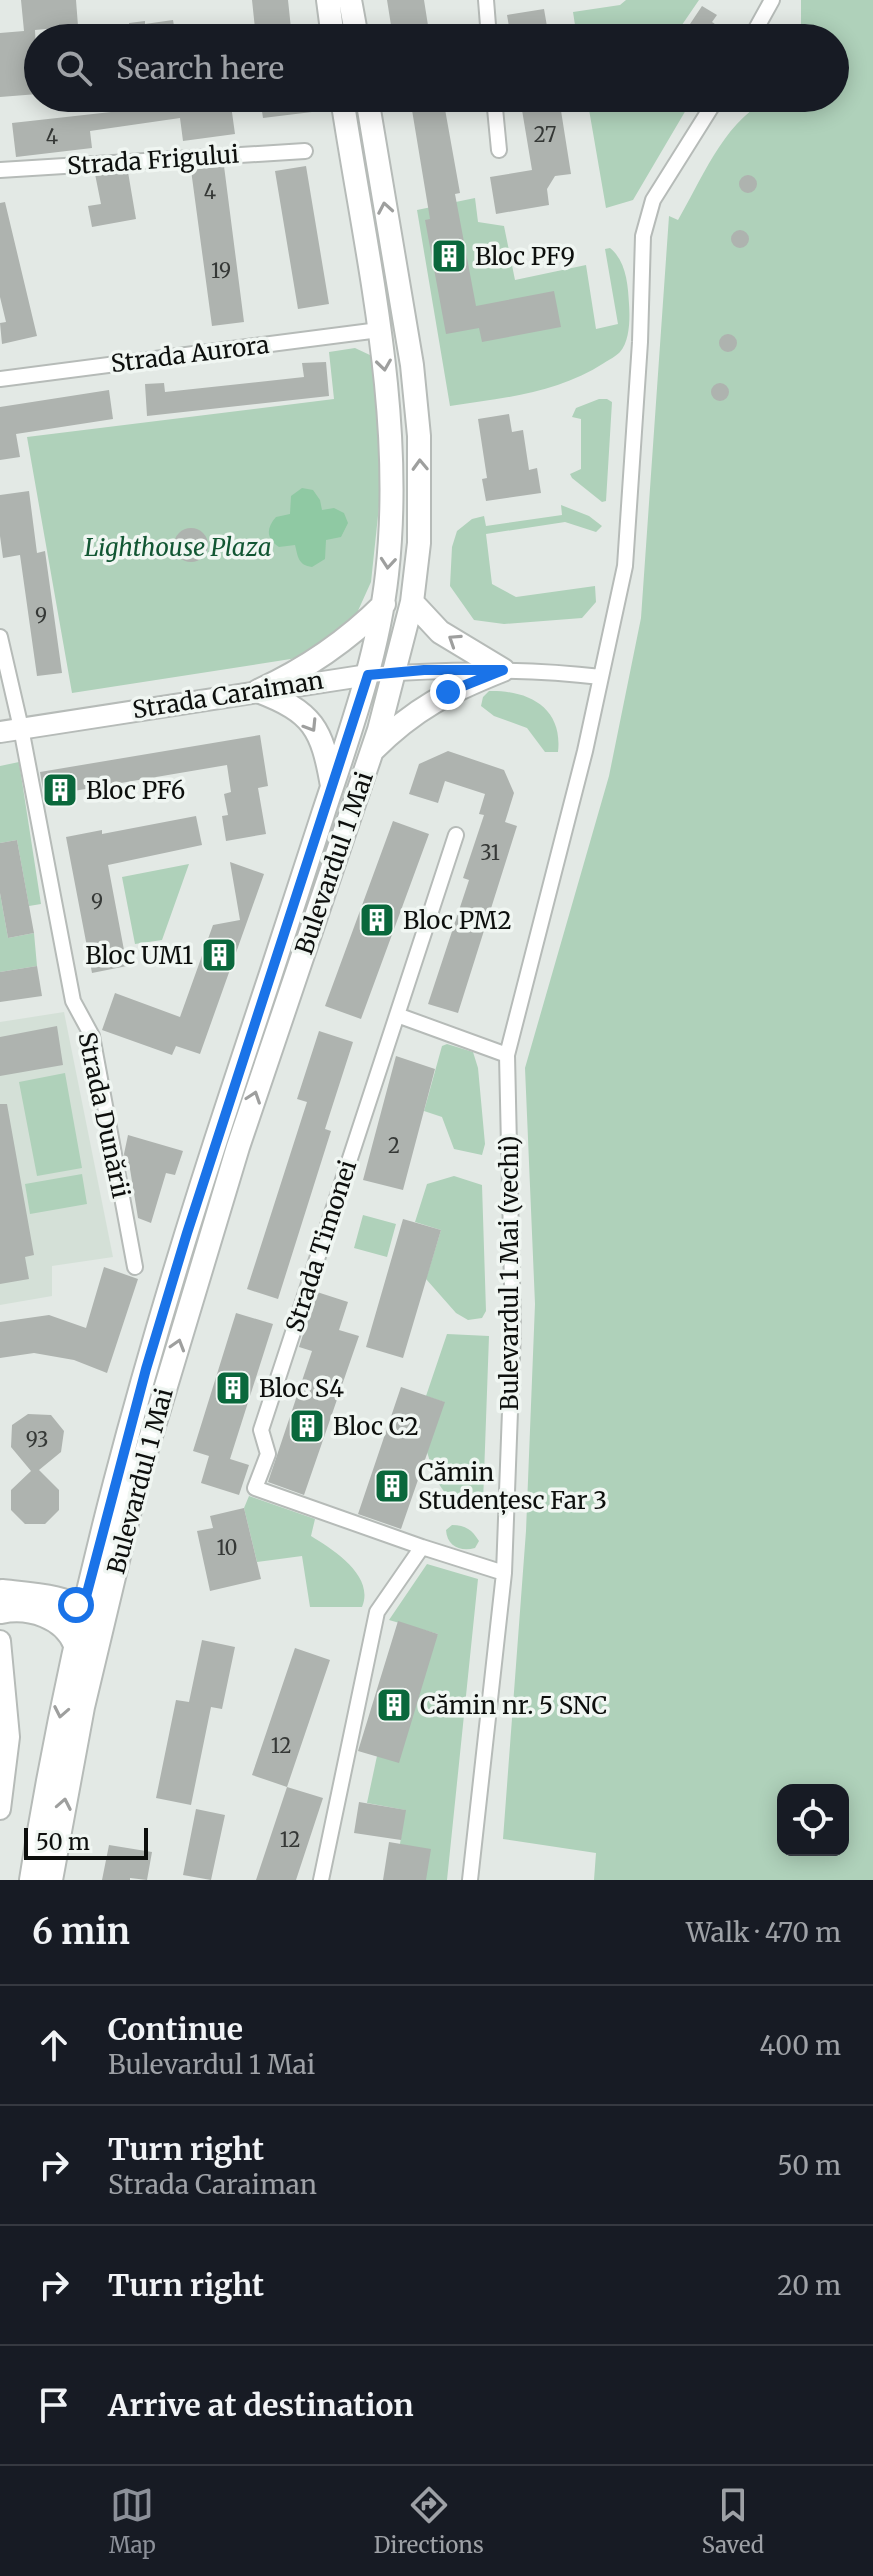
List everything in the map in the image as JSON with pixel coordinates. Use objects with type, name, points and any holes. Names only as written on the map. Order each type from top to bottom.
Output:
[{"type":"main road","points":[[328,0],[331,24]]},
{"type":"main road","points":[[350,0],[354,24]]},
{"type":"main road","name":"Bulevardul 1 Mai","points":[[31,1880],[83,1608],[134,1413],[187,1233],[368,675],[384,604],[393,470],[388,401],[344,112]]},
{"type":"main road","name":"Bulevardul 1 Mai","points":[[83,1707],[135,1489],[238,1147],[396,672],[412,602],[419,530],[419,436],[412,365],[369,112]]},
{"type":"main road","points":[[412,602],[440,632],[503,670]]},
{"type":"main road","points":[[258,691],[280,681],[343,640],[384,604]]},
{"type":"main road","points":[[371,752],[419,709],[448,692],[503,670]]},
{"type":"main road","points":[[258,691],[297,707],[309,719],[321,743],[332,788]]},
{"type":"main road","points":[[1,1601],[70,1603],[83,1608],[94,1626],[85,1674],[83,1707],[51,1880]]},
{"type":"main road","points":[[1,1601],[44,1615],[68,1631],[75,1645]]},
{"type":"street","points":[[486,0],[488,24]]},
{"type":"street","points":[[759,24],[772,0]]},
{"type":"street","points":[[495,112],[499,150]]},
{"type":"street","name":"Bulevardul 1 Mai (vechi)","points":[[470,1880],[504,1573],[513,1330],[507,1055],[582,767],[625,566],[646,218],[653,200],[708,112]]},
{"type":"street","name":"Strada Frigului","points":[[0,170],[305,151]]},
{"type":"street","name":"Strada Aurora","points":[[0,379],[379,330]]},
{"type":"street","name":"Strada Dunării","points":[[0,637],[10,730],[73,1001],[92,1036],[135,1267]]},
{"type":"street","name":"Strada Caraiman","points":[[10,730],[396,672],[503,670],[601,677]]},
{"type":"street","name":"Strada Timonei","points":[[456,835],[261,1430],[268,1454],[255,1488],[504,1573]]},
{"type":"street","points":[[397,1015],[507,1055]]},
{"type":"street","points":[[321,1880],[377,1612],[422,1547]]},
{"type":"street","points":[[0,1641],[9,1737],[0,1809]]},
{"type":"shaded area","points":[[302,488],[313,490],[322,510],[334,508],[344,513],[348,523],[341,537],[326,540],[325,559],[312,567],[301,562],[295,545],[279,547],[269,533],[276,517],[290,514],[291,496]]},
{"type":"shaded area","points":[[64,1012],[113,1257],[52,1266],[52,1296],[0,1305],[0,1022]]},
{"type":"green space","points":[[626,0],[699,0],[683,24],[575,24],[573,12],[620,5]]},
{"type":"green space","points":[[801,0],[873,0],[873,1880],[594,1880],[596,1853],[503,1839],[526,1531],[535,1304],[525,1068],[609,776],[641,618],[669,216],[678,220],[730,132],[750,112],[849,112],[849,24],[801,24]]},
{"type":"green space","points":[[589,112],[685,112],[633,200],[606,208]]},
{"type":"green space","points":[[475,198],[478,222],[504,226],[515,280],[586,265],[596,329],[618,324],[605,249],[610,248],[615,253],[620,259],[628,289],[628,336],[620,352],[586,373],[549,388],[450,406],[417,210]]},
{"type":"green space","name":"Lighthouse Plaza","points":[[355,348],[372,356],[378,398],[382,478],[371,582],[352,624],[324,647],[297,658],[72,693],[27,437],[334,399],[329,352]]},
{"type":"green space","points":[[599,399],[612,402],[606,501],[602,502],[570,474],[581,469],[581,419],[572,417],[576,408]]},
{"type":"green space","points":[[561,505],[589,516],[602,526],[596,532],[565,522],[486,534],[492,584],[516,597],[595,586],[596,602],[582,618],[504,624],[474,620],[450,586],[452,547],[457,531],[472,519],[484,516],[486,526],[562,515]]},
{"type":"green space","points":[[489,691],[517,694],[540,705],[555,724],[558,752],[545,752],[527,728],[494,716],[481,706],[483,697]]},
{"type":"green space","points":[[19,762],[41,904],[29,906],[17,840],[0,843],[0,766]]},
{"type":"green space","points":[[189,864],[162,940],[135,944],[122,877]]},
{"type":"green space","points":[[0,893],[8,938],[34,933],[37,966],[0,972]]},
{"type":"green space","points":[[447,1044],[473,1052],[478,1068],[485,1144],[482,1155],[454,1149],[442,1117],[424,1111],[442,1046]]},
{"type":"green space","points":[[65,1073],[82,1168],[37,1176],[19,1082]]},
{"type":"green space","points":[[82,1174],[87,1204],[30,1214],[25,1184]]},
{"type":"green space","points":[[454,1176],[482,1185],[486,1311],[482,1318],[468,1320],[456,1313],[426,1279],[441,1230],[415,1222],[427,1184]]},
{"type":"green space","points":[[363,1215],[396,1224],[387,1257],[354,1248]]},
{"type":"green space","points":[[447,1334],[489,1336],[483,1503],[476,1511],[465,1511],[450,1500],[436,1480],[427,1452],[444,1402],[426,1396]]},
{"type":"green space","points":[[249,1496],[315,1519],[311,1536],[341,1556],[358,1575],[363,1585],[362,1607],[310,1607],[302,1556],[257,1562],[244,1508]]},
{"type":"green space","points":[[452,1525],[471,1531],[479,1541],[475,1548],[459,1548],[452,1544],[446,1530]]},
{"type":"green space","points":[[427,1564],[478,1579],[447,1880],[426,1880],[400,1844],[405,1810],[367,1803],[377,1756],[438,1634],[389,1620]]},
{"type":"building","points":[[21,0],[76,0],[78,24],[24,24],[24,31]]},
{"type":"building","points":[[252,0],[288,0],[291,24],[255,24]]},
{"type":"building","points":[[387,0],[424,0],[428,24],[391,24]]},
{"type":"building","points":[[702,6],[717,15],[712,22],[715,24],[690,24]]},
{"type":"building","points":[[544,9],[547,24],[509,24],[507,15]]},
{"type":"building","points":[[173,20],[174,24],[145,24]]},
{"type":"building","points":[[24,31],[24,95],[0,97],[0,33]]},
{"type":"building","points":[[111,112],[232,112],[235,134],[183,141],[180,118],[90,131],[92,148],[16,157],[12,123]]},
{"type":"building","points":[[262,112],[312,112],[263,118]]},
{"type":"building","name":"Bloc PF9","points":[[412,112],[446,112],[460,193],[455,194],[476,306],[554,291],[561,327],[482,342],[479,328],[446,334],[425,220],[430,219]]},
{"type":"building","points":[[522,112],[561,112],[571,174],[555,176],[547,189],[549,205],[496,214],[490,177],[532,170]]},
{"type":"building","points":[[224,166],[244,322],[212,326],[191,170]]},
{"type":"building","points":[[306,166],[329,304],[298,309],[275,171]]},
{"type":"building","points":[[128,172],[136,219],[92,227],[88,206],[101,204],[95,174]]},
{"type":"building","points":[[748,175],[757,184],[748,193],[739,184]]},
{"type":"building","points":[[5,202],[37,336],[2,344],[0,323],[6,322],[0,297],[0,203]]},
{"type":"building","points":[[740,230],[749,239],[740,248],[731,239]]},
{"type":"building","points":[[728,334],[737,343],[728,352],[719,343]]},
{"type":"building","points":[[326,362],[329,396],[147,416],[145,384],[164,383],[165,392],[304,377],[302,363]]},
{"type":"building","points":[[720,383],[729,392],[720,401],[711,392]]},
{"type":"building","points":[[109,390],[113,419],[16,434],[20,457],[0,460],[0,407]]},
{"type":"building","points":[[509,414],[512,432],[523,430],[529,470],[537,468],[541,493],[486,501],[482,479],[487,478],[478,419]]},
{"type":"building","points":[[29,491],[37,553],[45,551],[62,673],[37,676],[20,555],[3,558],[0,536],[0,495]]},
{"type":"building","points":[[191,528],[203,533],[208,545],[203,557],[191,562],[179,557],[174,545],[179,533]]},
{"type":"building","name":"Bloc PF6","points":[[260,735],[268,786],[258,788],[266,834],[226,841],[222,816],[228,815],[224,794],[231,792],[227,765],[44,796],[40,772]]},
{"type":"building","points":[[448,751],[504,770],[514,793],[505,822],[517,826],[458,1013],[428,1004],[469,880],[463,878],[484,815],[479,814],[485,794],[445,781],[438,803],[409,794],[419,764]]},
{"type":"building","points":[[196,816],[202,845],[108,865],[127,966],[92,973],[66,837],[102,830],[102,834]]},
{"type":"building","name":"Bloc PM2","points":[[393,821],[429,834],[361,1019],[325,1006]]},
{"type":"building","points":[[17,840],[34,933],[8,938],[0,893],[0,843]]},
{"type":"building","name":"Bloc UM1","points":[[230,862],[264,874],[200,1054],[176,1046],[172,1055],[102,1030],[115,993],[180,1017],[213,925],[240,920]]},
{"type":"building","points":[[37,966],[42,996],[0,1002],[0,972]]},
{"type":"building","points":[[57,1026],[63,1065],[0,1076],[0,1037]]},
{"type":"building","points":[[319,1031],[353,1042],[325,1129],[331,1131],[278,1299],[247,1289],[307,1102],[297,1099]]},
{"type":"building","points":[[396,1056],[435,1069],[403,1190],[363,1180]]},
{"type":"building","points":[[0,1104],[7,1104],[34,1255],[25,1257],[29,1279],[0,1284]]},
{"type":"building","points":[[128,1135],[183,1151],[175,1175],[166,1173],[151,1223],[138,1218],[129,1163],[124,1154]]},
{"type":"building","points":[[403,1219],[441,1230],[403,1358],[366,1347]]},
{"type":"building","points":[[104,1267],[138,1279],[107,1373],[74,1360],[34,1353],[0,1358],[0,1322],[49,1315],[86,1328]]},
{"type":"building","name":"Bloc C2","points":[[317,1292],[348,1302],[339,1330],[359,1336],[304,1495],[268,1482],[312,1351],[299,1347]]},
{"type":"building","name":"Bloc S4","points":[[236,1313],[273,1324],[230,1459],[249,1465],[239,1495],[201,1483],[209,1456],[193,1451]]},
{"type":"building","name":"Cămin Studențesc Far 3","points":[[401,1387],[445,1402],[401,1529],[358,1514]]},
{"type":"building","points":[[28,1414],[51,1415],[64,1431],[61,1452],[39,1470],[59,1490],[59,1510],[45,1524],[25,1524],[11,1510],[11,1490],[31,1471],[11,1447],[12,1425]]},
{"type":"building","points":[[244,1508],[261,1579],[210,1591],[197,1531],[213,1528],[210,1516]]},
{"type":"building","name":"Cămin nr. 5 SNC","points":[[398,1621],[438,1634],[399,1763],[358,1751]]},
{"type":"building","points":[[202,1640],[235,1647],[222,1709],[211,1707],[191,1805],[156,1798],[176,1700],[189,1702]]},
{"type":"building","points":[[295,1648],[330,1660],[287,1787],[252,1775]]},
{"type":"building","points":[[287,1787],[323,1798],[296,1880],[256,1880]]},
{"type":"building","points":[[359,1802],[406,1810],[401,1840],[354,1833]]},
{"type":"building","points":[[196,1809],[225,1815],[211,1880],[183,1875]]},
{"type":"building","points":[[389,1842],[431,1849],[426,1880],[383,1880]]},
{"type":"building","points":[[109,1845],[152,1852],[147,1880],[102,1880]]},
{"type":"place","name":"Bloc PF9","points":[[449,256]]},
{"type":"place","name":"Bloc PF6","points":[[60,790]]},
{"type":"place","name":"Bloc PM2","points":[[377,920]]},
{"type":"place","name":"Bloc UM1","points":[[219,955]]},
{"type":"place","name":"Bloc S4","points":[[233,1388]]},
{"type":"place","name":"Bloc C2","points":[[307,1426]]},
{"type":"place","name":"Cămin Studențesc Far 3","points":[[392,1486]]},
{"type":"place","name":"Cămin nr. 5 SNC","points":[[394,1705]]},
{"type":"route","points":[[76,1605],[83,1608],[146,1369],[215,1141],[368,675],[424,670],[503,670],[448,692]]}]
